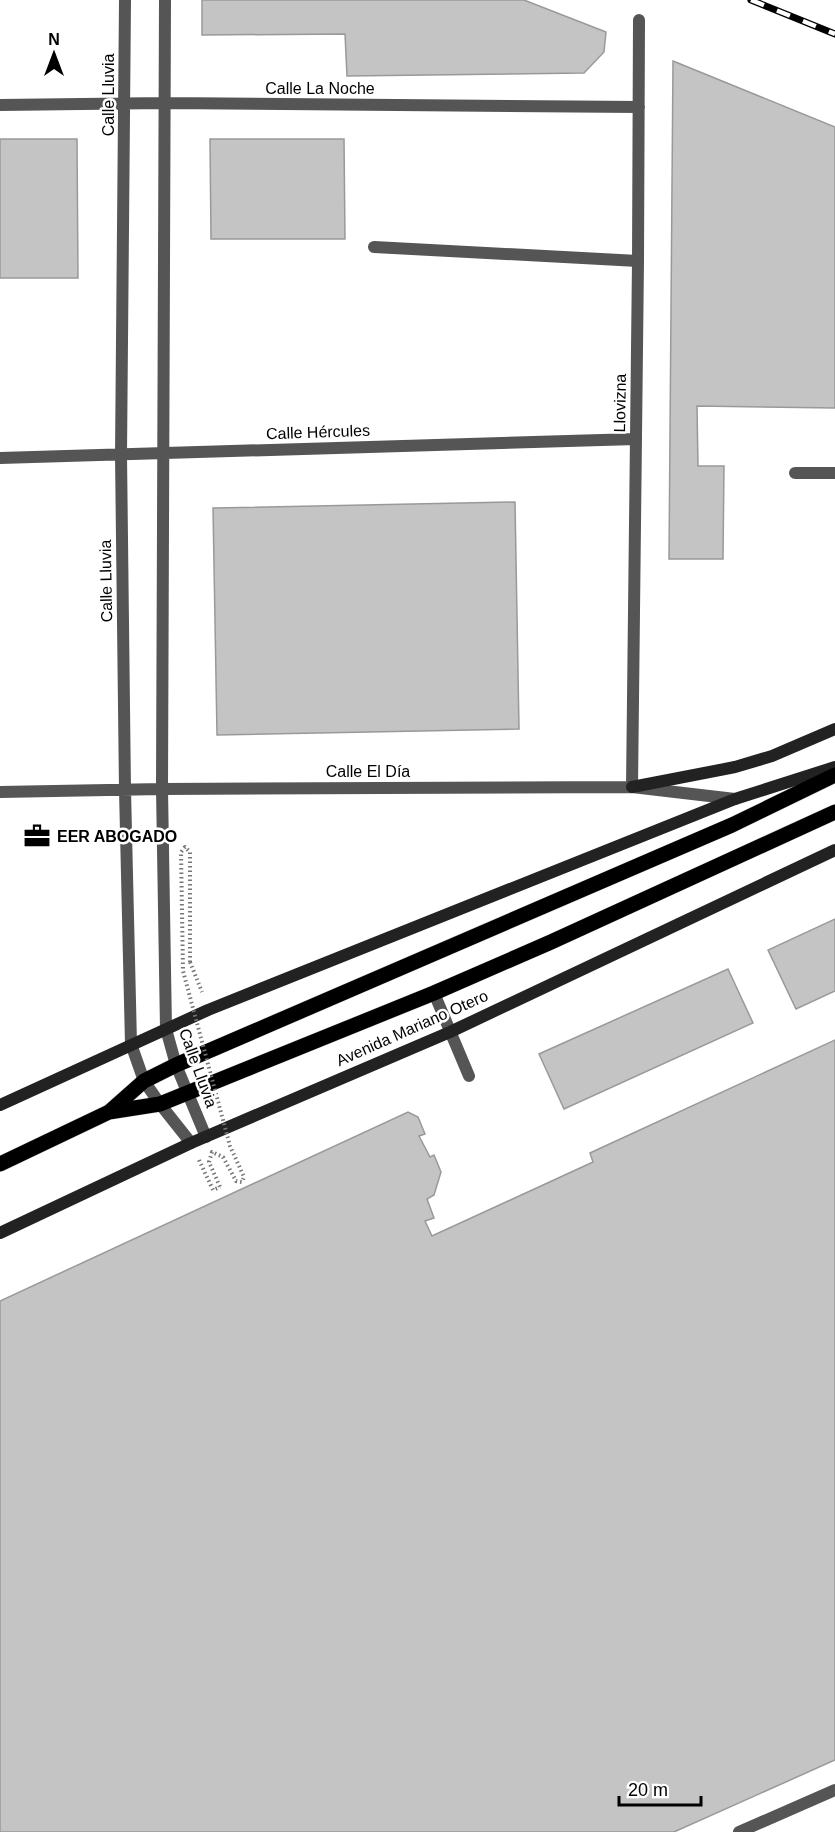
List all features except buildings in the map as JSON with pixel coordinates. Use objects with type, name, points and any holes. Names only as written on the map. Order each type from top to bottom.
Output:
[{"type":"main road","points":[[632,787],[735,767],[772,756],[835,729]]},
{"type":"main road","points":[[0,1105],[208,1010],[735,799],[835,767]]},
{"type":"main road","name":"Avenida Mariano Otero","points":[[110,1112],[144,1081],[176,1065],[732,825],[835,775]]},
{"type":"main road","name":"Avenida Mariano Otero","points":[[0,1164],[110,1112],[160,1104],[434,993],[835,812]]},
{"type":"main road","name":"Avenida Mariano Otero","points":[[0,1233],[191,1143],[450,1032],[835,850]]},
{"type":"street","name":"Calle Lluvia","points":[[125,0],[122,455],[125,790],[131,1044],[144,1081],[191,1143]]},
{"type":"street","name":"Calle Lluvia","points":[[165,0],[162,789],[166,1029],[176,1065],[206,1137]]},
{"type":"street","name":"Llovizna","points":[[632,787],[639,20]]},
{"type":"street","name":"Calle La Noche","points":[[0,105],[164,103],[639,107]]},
{"type":"street","points":[[374,247],[638,261]]},
{"type":"street","name":"Calle Hércules","points":[[0,458],[636,439]]},
{"type":"street","points":[[795,473],[835,473]]},
{"type":"street","name":"Calle El Día","points":[[0,792],[632,787],[735,799]]},
{"type":"street","points":[[434,993],[469,1076]]},
{"type":"street","points":[[739,1832],[835,1790]]},
{"type":"path","points":[[191,1143],[213,1190],[220,1186],[209,1162],[212,1152],[223,1156],[236,1181],[242,1182],[244,1177],[230,1146],[183,971],[181,852],[185,847],[190,852],[190,962],[208,1010]]},
{"type":"railway","points":[[751,0],[835,34]]},
{"type":"place","name":"EER ABOGADO","points":[[37,836]]}]
